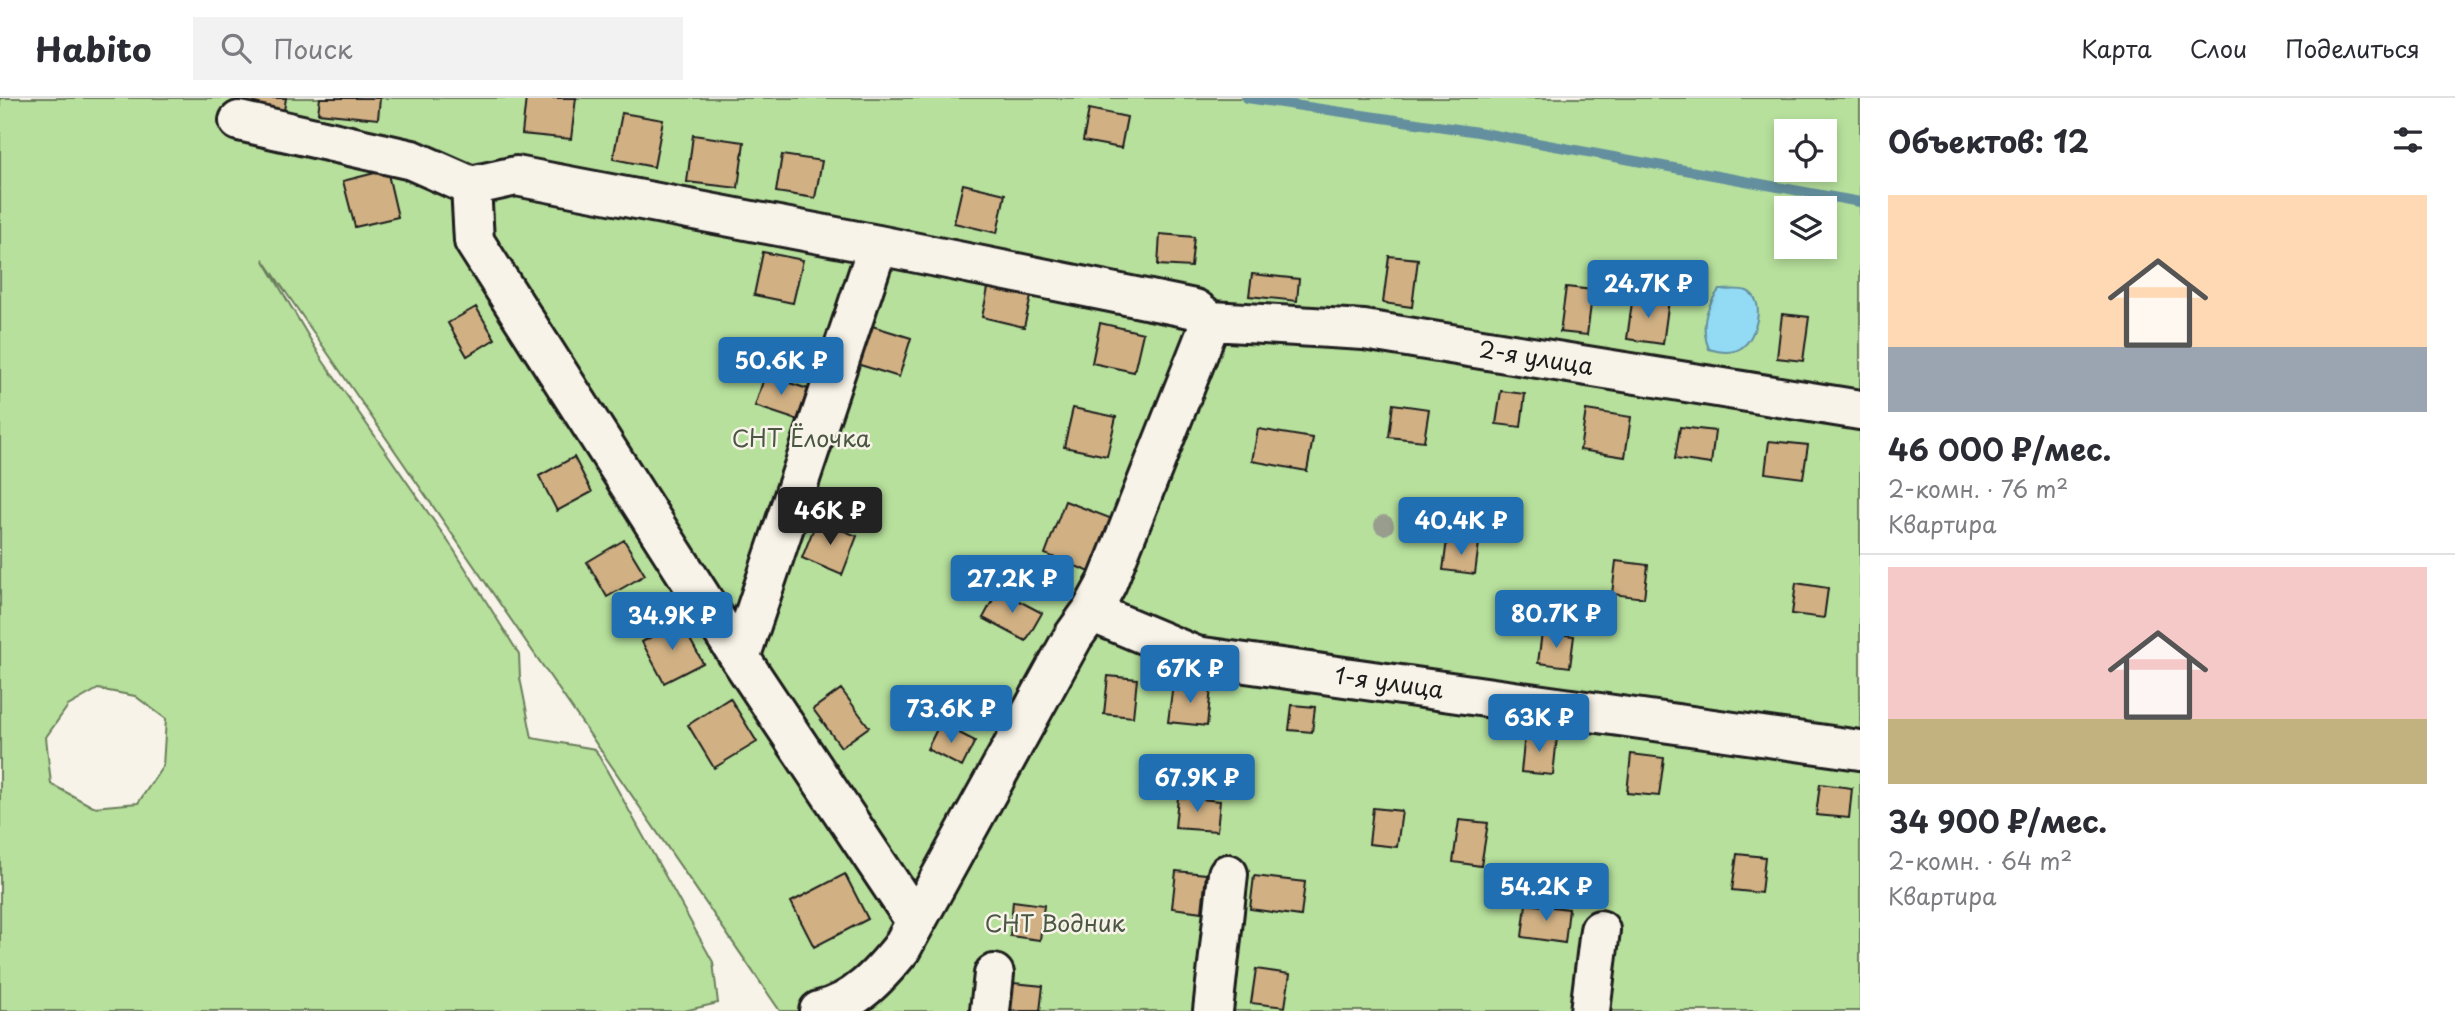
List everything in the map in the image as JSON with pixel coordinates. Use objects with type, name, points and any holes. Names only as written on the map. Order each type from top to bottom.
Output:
[{"type":"street","points":[[239,121],[412,160],[471,186],[516,176],[1195,309],[1211,321],[1107,583],[1091,612],[1073,636],[901,949],[875,982],[833,1008],[819,1011]]},
{"type":"street","points":[[471,186],[474,241],[740,657],[916,922]]},
{"type":"street","points":[[740,657],[878,245]]},
{"type":"street","name":"2-я улица","points":[[1211,321],[1364,330],[1860,410]]},
{"type":"street","name":"1-я улица","points":[[1091,612],[1196,656],[1860,750]]},
{"type":"street","points":[[1213,1011],[1228,874]]},
{"type":"street","points":[[1590,1011],[1600,930]]},
{"type":"street","points":[[990,1011],[994,974]]},
{"type":"green space","points":[[0,98],[1860,98],[1860,1011],[780,1011],[263,259],[323,361],[454,550],[519,654],[520,678],[532,738],[595,749],[713,962],[718,1003],[684,1011],[0,1011]],"holes":[[[98,689],[135,696],[166,719],[163,766],[138,803],[93,807],[51,784],[46,737],[68,706]]]},
{"type":"water","points":[[1719,290],[1747,291],[1757,302],[1757,320],[1751,337],[1741,348],[1734,351],[1709,349],[1706,341],[1705,318]]},
{"type":"building","points":[[237,98],[286,98],[284,111],[236,101]]},
{"type":"building","points":[[320,98],[380,98],[378,119],[318,113]]},
{"type":"building","points":[[526,98],[576,98],[571,139],[522,134]]},
{"type":"building","points":[[1089,109],[1127,117],[1121,148],[1083,141]]},
{"type":"building","points":[[622,113],[663,120],[654,167],[613,159]]},
{"type":"building","points":[[693,135],[744,142],[738,188],[687,182]]},
{"type":"building","points":[[782,155],[822,161],[815,198],[776,192]]},
{"type":"building","points":[[387,170],[398,217],[355,227],[343,181]]},
{"type":"building","points":[[963,184],[1005,194],[997,233],[954,223]]},
{"type":"building","points":[[1160,234],[1194,237],[1191,267],[1158,265]]},
{"type":"building","points":[[763,252],[803,260],[793,303],[754,295]]},
{"type":"building","points":[[1389,256],[1418,259],[1412,307],[1383,303]]},
{"type":"building","points":[[1252,274],[1299,279],[1297,301],[1249,296]]},
{"type":"building","points":[[990,279],[1033,288],[1024,327],[982,317]]},
{"type":"building","points":[[1566,287],[1593,290],[1587,335],[1560,332]]},
{"type":"building","points":[[1633,295],[1669,300],[1663,344],[1627,339]]},
{"type":"building","points":[[476,307],[495,339],[467,356],[448,323]]},
{"type":"building","points":[[1782,314],[1809,317],[1803,361],[1777,358]]},
{"type":"building","points":[[1100,323],[1143,333],[1134,372],[1092,363]]},
{"type":"building","points":[[869,325],[911,338],[899,377],[857,364]]},
{"type":"building","points":[[765,375],[808,389],[797,420],[755,406]]},
{"type":"building","points":[[1501,391],[1525,394],[1521,427],[1496,424]]},
{"type":"building","points":[[1393,404],[1429,409],[1424,441],[1389,437]]},
{"type":"building","points":[[1073,408],[1116,417],[1107,456],[1064,447]]},
{"type":"building","points":[[1586,410],[1631,417],[1625,457],[1580,450]]},
{"type":"building","points":[[1680,427],[1715,431],[1711,464],[1675,459]]},
{"type":"building","points":[[1258,429],[1313,438],[1307,471],[1252,461]]},
{"type":"building","points":[[1769,441],[1808,445],[1803,478],[1765,473]]},
{"type":"building","points":[[574,457],[592,492],[557,511],[539,476]]},
{"type":"building","points":[[1065,501],[1115,520],[1095,574],[1045,554]]},
{"type":"building","points":[[817,520],[857,536],[842,575],[802,558]]},
{"type":"building","points":[[624,540],[645,575],[607,597],[587,562]]},
{"type":"building","points":[[1447,540],[1479,543],[1475,574],[1443,570]]},
{"type":"building","points":[[1616,561],[1648,565],[1644,598],[1612,594]]},
{"type":"building","points":[[1796,583],[1828,588],[1824,618],[1792,614]]},
{"type":"building","points":[[998,590],[1042,613],[1026,641],[983,618]]},
{"type":"building","points":[[680,621],[703,663],[664,683],[642,642]]},
{"type":"building","points":[[1542,632],[1574,636],[1570,667],[1538,663]]},
{"type":"building","points":[[1108,676],[1137,679],[1133,717],[1104,714]]},
{"type":"building","points":[[1173,684],[1211,688],[1207,726],[1168,722]]},
{"type":"building","points":[[841,689],[869,727],[841,747],[813,709]]},
{"type":"building","points":[[730,698],[757,742],[714,768],[688,725]]},
{"type":"building","points":[[1292,705],[1315,707],[1312,732],[1289,730]]},
{"type":"building","points":[[940,723],[975,741],[962,767],[927,749]]},
{"type":"building","points":[[1525,733],[1557,737],[1553,775],[1521,772]]},
{"type":"building","points":[[1631,754],[1664,758],[1659,796],[1627,793]]},
{"type":"building","points":[[1820,784],[1852,788],[1849,818],[1816,815]]},
{"type":"building","points":[[1178,797],[1220,801],[1217,831],[1175,828]]},
{"type":"building","points":[[1373,808],[1402,811],[1397,847],[1369,844]]},
{"type":"building","points":[[1459,820],[1488,823],[1481,866],[1453,862]]},
{"type":"building","points":[[1737,854],[1765,857],[1761,893],[1732,890]]},
{"type":"building","points":[[1176,871],[1206,874],[1202,912],[1172,908]]},
{"type":"building","points":[[845,874],[868,919],[814,947],[791,902]]},
{"type":"building","points":[[1254,876],[1305,882],[1301,916],[1250,909]]},
{"type":"building","points":[[1013,901],[1044,905],[1040,940],[1010,936]]},
{"type":"building","points":[[1526,904],[1569,909],[1565,943],[1522,937]]},
{"type":"building","points":[[1256,969],[1290,974],[1285,1007],[1251,1003]]},
{"type":"building","points":[[1013,983],[1043,986],[1040,1011],[1009,1011]]},
{"type":"waterway","points":[[1247,98],[1478,132],[1860,202]]},
{"type":"park label","name":"СНТ Ёлочка","points":[[801,439]]},
{"type":"park label","name":"СНТ Водник","points":[[1055,924]]}]
